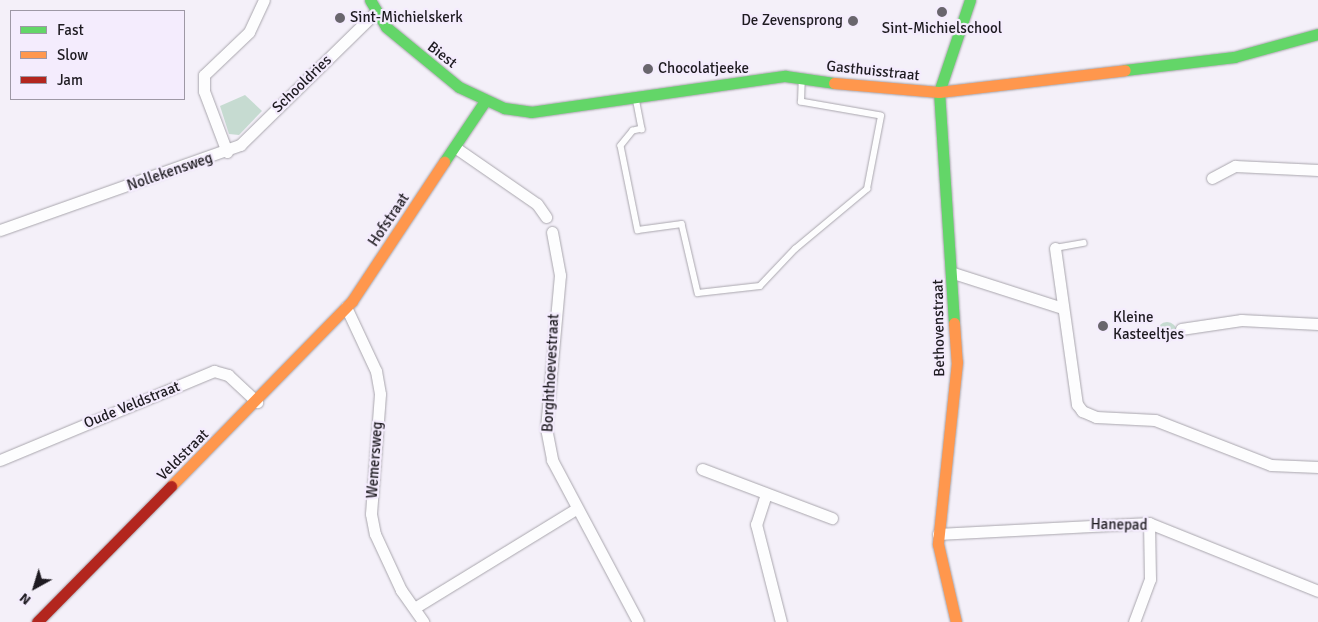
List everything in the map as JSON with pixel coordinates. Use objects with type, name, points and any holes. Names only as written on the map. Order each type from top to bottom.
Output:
[{"type":"main road","name":"Biest","points":[[370,0],[375,13],[415,53],[485,101]]},
{"type":"main road","name":"Bethovenstraat","points":[[956,622],[940,562],[938,534],[957,362],[952,273],[938,130],[939,92],[970,0]]},
{"type":"main road","name":"Gasthuisstraat","points":[[485,101],[530,112],[785,76],[891,91],[939,92],[1234,57],[1318,34]]},
{"type":"main road","name":"Hofstraat","points":[[346,307],[456,148],[485,101]]},
{"type":"main road","name":"Veldstraat","points":[[38,622],[257,402],[346,307]]},
{"type":"street","name":"Nollekensweg","points":[[0,230],[227,152],[204,91],[204,75],[249,32],[264,0]]},
{"type":"street","name":"Schooldries","points":[[227,152],[240,145],[375,13]]},
{"type":"street","points":[[456,148],[537,204],[546,217]]},
{"type":"street","points":[[1212,178],[1235,166],[1318,170]]},
{"type":"street","name":"Borghthoevestraat","points":[[552,232],[560,275],[546,428],[552,460],[576,509],[638,622]]},
{"type":"street","points":[[1055,248],[1077,404],[1082,411],[1096,417],[1155,420],[1271,465],[1318,467]]},
{"type":"street","points":[[952,273],[1063,308]]},
{"type":"street","name":"Wemersweg","points":[[346,307],[376,371],[380,394],[371,514],[375,534],[401,590],[416,607],[423,622]]},
{"type":"street","points":[[1180,329],[1241,320],[1318,324]]},
{"type":"street","name":"Oude Veldstraat","points":[[0,460],[214,371],[228,375],[257,402]]},
{"type":"street","points":[[702,469],[832,518]]},
{"type":"street","points":[[766,494],[756,524],[781,622]]},
{"type":"street","points":[[416,607],[576,509]]},
{"type":"street","points":[[1134,622],[1150,579],[1149,523]]},
{"type":"street","name":"Hanepad","points":[[938,534],[1149,523],[1318,591]]},
{"type":"lane","points":[[636,98],[642,128],[633,130],[621,146],[638,230],[682,224],[698,293],[760,286],[795,249],[867,190],[881,116],[801,102],[802,79]]},
{"type":"lane","points":[[1055,248],[1084,243]]},
{"type":"green space","points":[[245,95],[262,111],[239,135],[229,134],[220,106]]},
{"type":"green space","points":[[1167,322],[1174,325],[1177,332],[1174,339],[1167,342],[1160,339],[1157,332],[1160,325]]},
{"type":"traffic: fast","points":[[370,0],[386,27],[459,87],[504,108],[531,112],[785,76],[834,83]]},
{"type":"traffic: fast","points":[[954,323],[939,92],[970,0]]},
{"type":"traffic: fast","points":[[1125,70],[1234,57],[1318,34]]},
{"type":"traffic: fast","points":[[444,162],[485,101]]},
{"type":"traffic: slow","points":[[834,83],[939,92],[1125,70]]},
{"type":"traffic: slow","points":[[171,486],[352,301],[444,162]]},
{"type":"traffic: slow","points":[[954,323],[957,362],[938,544],[956,622]]},
{"type":"traffic: jam","points":[[37,622],[171,486]]},
{"type":"place","name":"Sint-Michielschool","points":[[942,12]]},
{"type":"place","name":"Sint-Michielskerk","points":[[340,18]]},
{"type":"place","name":"De Zevensprong","points":[[853,21]]},
{"type":"place","name":"Chocolatjeeke","points":[[648,69]]},
{"type":"place","name":"Kleine Kasteeltjes","points":[[1103,326]]}]
